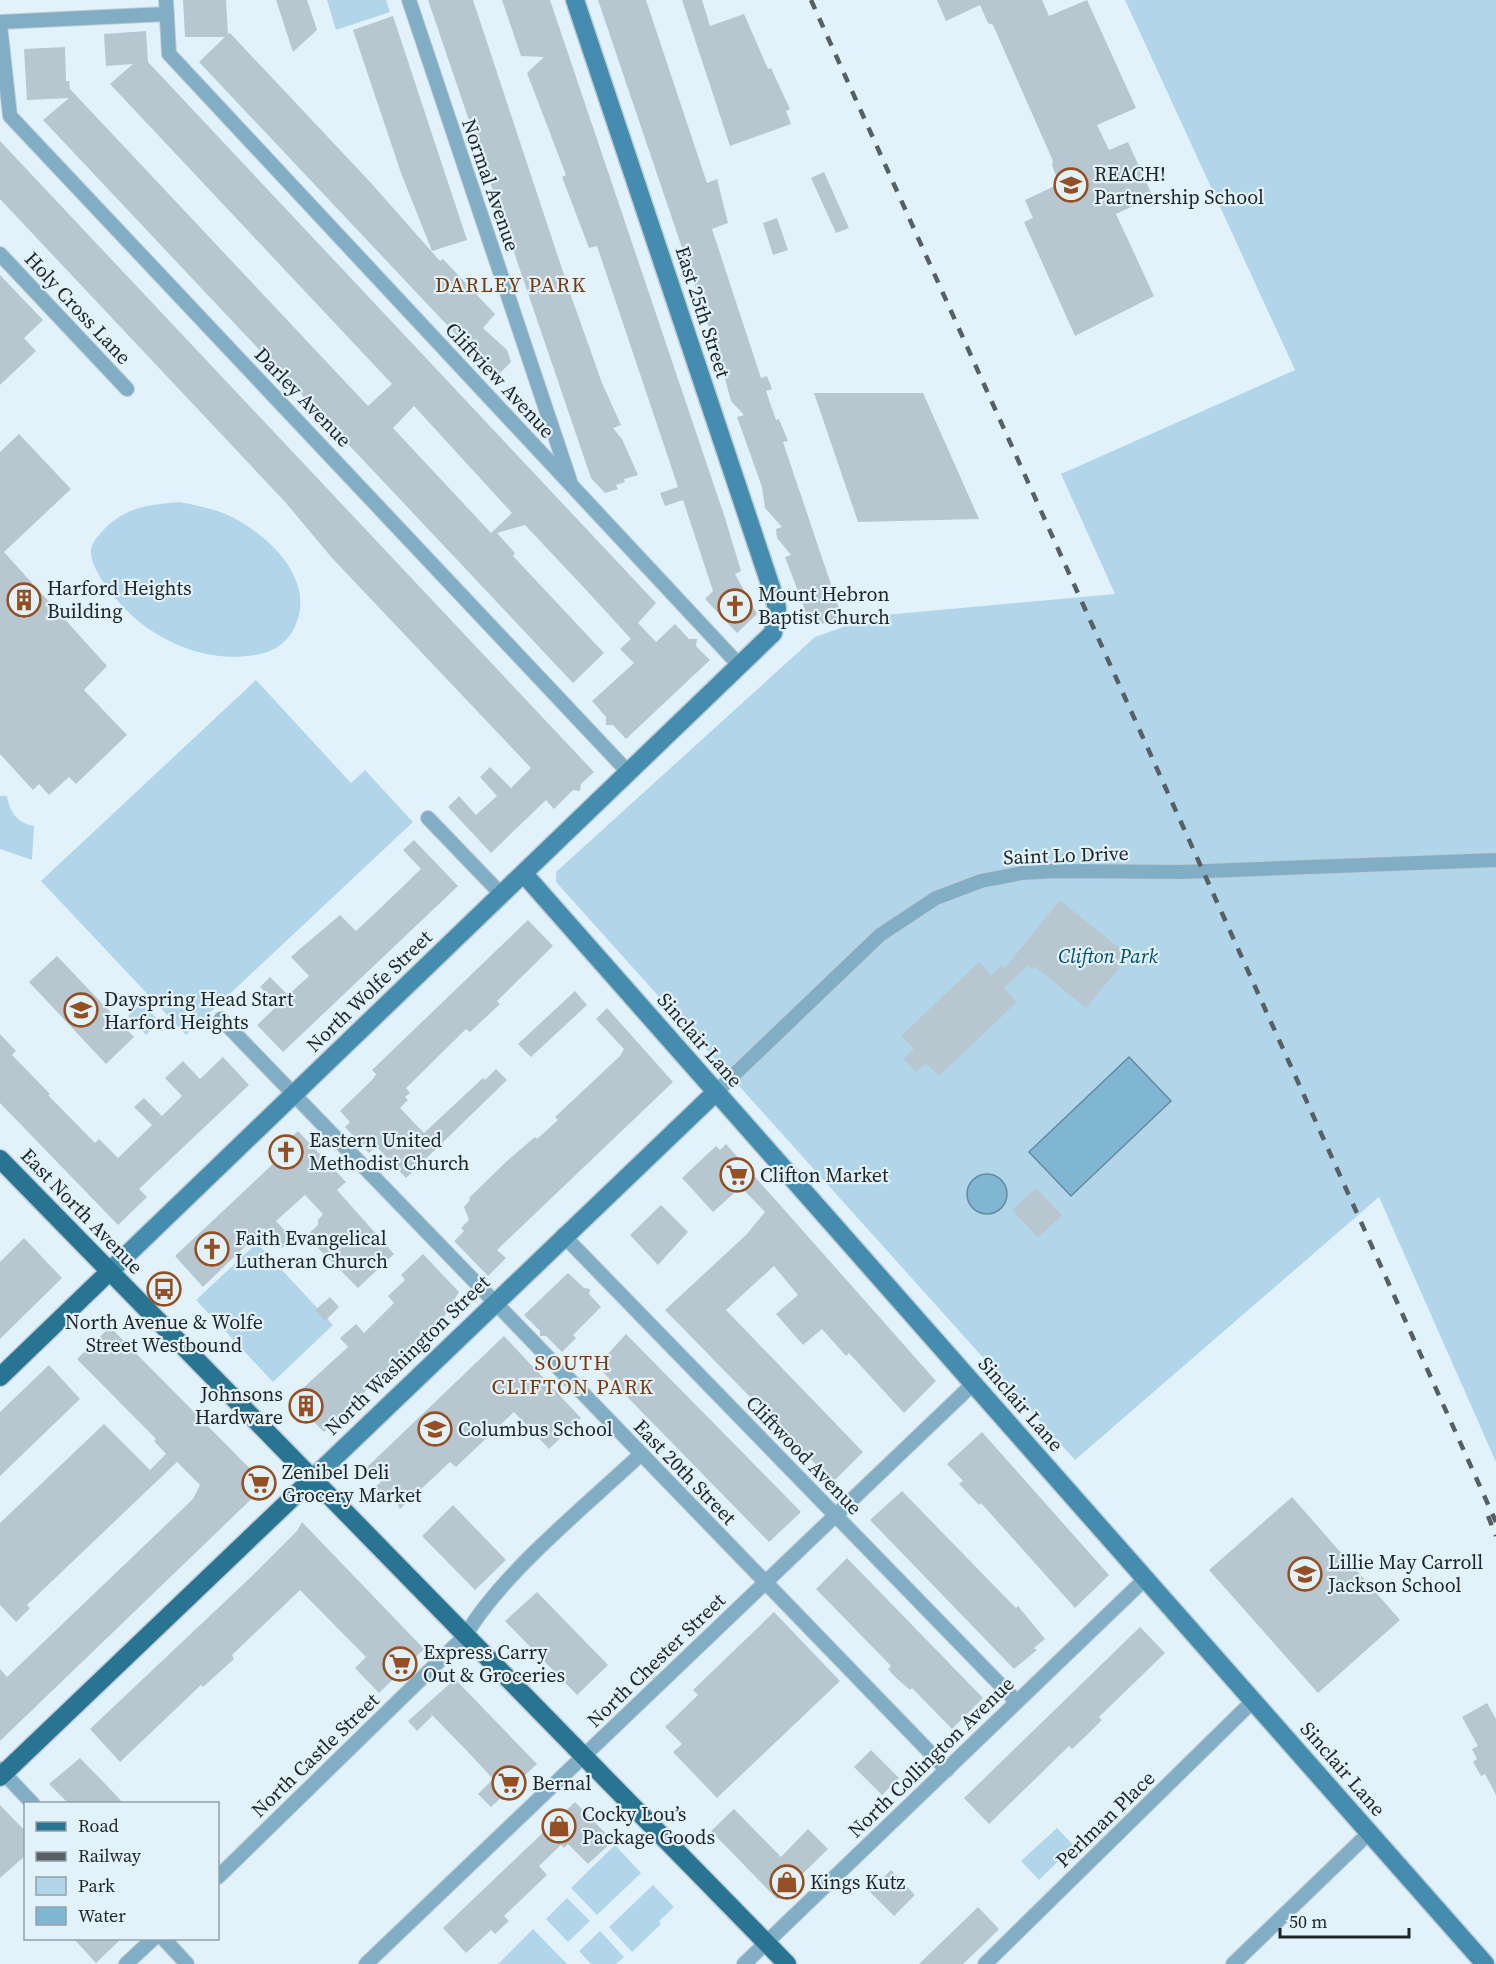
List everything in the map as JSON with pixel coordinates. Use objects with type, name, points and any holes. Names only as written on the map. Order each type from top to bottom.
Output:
[{"type":"main road","name":"East 25th Street","points":[[575,0],[771,586],[777,608],[776,623],[769,639]]},
{"type":"main road","name":"North Wolfe Street","points":[[0,1377],[769,639]]},
{"type":"main road","name":"Sinclair Lane","points":[[524,874],[1485,1964]]},
{"type":"main road","name":"North Washington Street","points":[[1,1773],[312,1479],[563,1235],[716,1092]]},
{"type":"main road","name":"East North Avenue","points":[[0,1160],[787,1964]]},
{"type":"street","name":"Normal Avenue","points":[[409,0],[571,486]]},
{"type":"street","name":"Cliftview Avenue","points":[[167,7],[169,54],[741,666]]},
{"type":"street","points":[[0,24],[167,7]]},
{"type":"street","name":"Darley Avenue","points":[[0,24],[10,116],[629,773]]},
{"type":"street","name":"Holy Cross Lane","points":[[0,254],[127,389]]},
{"type":"street","points":[[428,818],[502,896]]},
{"type":"street","name":"Saint Lo Drive","points":[[716,1092],[880,935],[936,898],[981,881],[1022,873],[1055,871],[1181,872],[1496,860]]},
{"type":"street","name":"East 20th Street","points":[[221,1019],[946,1770]]},
{"type":"street","name":"Cliftwood Avenue","points":[[563,1235],[1017,1702]]},
{"type":"street","name":"North Chester Street","points":[[366,1964],[973,1384]]},
{"type":"street","name":"North Castle Street","points":[[219,1876],[465,1636],[488,1602],[641,1454]]},
{"type":"street","name":"North Collington Avenue","points":[[744,1964],[1145,1579]]},
{"type":"street","name":"Perlman Place","points":[[985,1964],[1253,1701]]},
{"type":"street","points":[[1,1773],[32,1802]]},
{"type":"street","points":[[1233,1964],[1369,1833]]},
{"type":"street","points":[[126,1964],[152,1940]]},
{"type":"street","points":[[165,1940],[188,1964]]},
{"type":"green space","points":[[327,0],[386,0],[390,12],[336,30]]},
{"type":"green space","name":"Clifton Park","points":[[1125,0],[1496,0],[1496,1462],[1379,1197],[1075,1460],[556,882],[556,872],[815,637],[874,616],[1115,594],[1061,474],[1295,370]]},
{"type":"green space","points":[[180,502],[232,517],[260,535],[285,561],[294,575],[299,591],[300,607],[293,630],[277,647],[266,653],[238,657],[217,656],[175,644],[138,621],[122,606],[103,582],[95,568],[91,554],[93,543],[100,534],[117,518],[136,509]]},
{"type":"green space","points":[[256,680],[351,783],[365,770],[413,822],[186,1035],[41,881]]},
{"type":"green space","points":[[0,796],[7,796],[12,812],[19,819],[34,826],[32,860],[0,849]]},
{"type":"green space","points":[[142,1003],[160,1022],[146,1035],[128,1016]]},
{"type":"green space","points":[[257,1243],[333,1325],[273,1382],[196,1300]]},
{"type":"green space","points":[[1057,1828],[1074,1846],[1039,1880],[1021,1861]]},
{"type":"green space","points":[[615,1845],[641,1873],[597,1915],[571,1888]]},
{"type":"green space","points":[[653,1885],[674,1907],[659,1921],[661,1924],[632,1952],[609,1927]]},
{"type":"green space","points":[[567,1898],[590,1921],[568,1942],[546,1919]]},
{"type":"green space","points":[[533,1929],[567,1964],[498,1964]]},
{"type":"green space","points":[[600,1931],[624,1957],[616,1964],[591,1964],[579,1951]]},
{"type":"water","points":[[1129,1057],[1171,1101],[1071,1196],[1029,1152]]},
{"type":"water","points":[[987,1174],[1001,1180],[1007,1194],[1001,1208],[987,1214],[973,1208],[967,1194],[973,1180]]},
{"type":"building","points":[[183,0],[226,0],[228,34],[230,33],[371,183],[440,261],[443,259],[495,314],[483,328],[507,350],[511,362],[496,377],[199,62],[225,37],[185,37]]},
{"type":"building","points":[[276,0],[307,0],[317,30],[293,52]]},
{"type":"building","points":[[428,0],[473,0],[569,290],[602,383],[621,425],[613,428],[622,439],[638,475],[624,479],[625,482],[616,485],[618,489],[605,493],[591,478]]},
{"type":"building","points":[[502,0],[550,0],[725,518],[741,571],[735,574],[757,614],[737,633],[705,599],[713,591],[683,500],[665,506],[660,493],[678,487],[597,246],[589,248],[562,177],[566,175],[527,73],[544,57],[521,56]]},
{"type":"building","points":[[598,0],[646,0],[707,183],[717,179],[728,223],[712,229],[761,378],[767,376],[772,389],[766,391],[776,420],[779,419],[788,441],[783,442],[842,617],[816,626],[814,621],[810,623],[785,557],[791,555],[777,538],[776,529],[782,527],[765,508],[762,487],[737,417],[744,415],[731,401],[719,357]]},
{"type":"building","points":[[682,0],[702,0],[710,26],[744,14],[768,69],[771,68],[790,109],[786,111],[791,124],[730,146]]},
{"type":"building","name":"REACH! Partnership School","points":[[937,0],[1042,0],[1049,16],[1087,0],[1136,108],[1097,125],[1109,150],[1128,142],[1153,197],[1116,214],[1154,296],[1075,336],[1024,222],[1033,218],[1025,200],[1059,184],[1052,165],[1053,161],[993,25],[988,23],[980,5],[946,21]]},
{"type":"building","points":[[393,16],[467,240],[432,251],[401,173],[353,30]]},
{"type":"building","points":[[146,31],[148,62],[656,603],[638,623],[656,642],[675,624],[689,639],[697,639],[696,646],[710,660],[626,739],[613,725],[606,725],[606,717],[592,701],[634,663],[620,649],[631,639],[588,592],[525,525],[497,533],[515,553],[513,556],[604,653],[573,683],[43,120],[69,98],[27,100],[24,49],[65,47],[66,81],[69,81],[70,89],[368,406],[392,384],[110,84],[133,64],[106,66],[104,34]],"holes":[[[414,406],[512,513],[491,533],[393,428]]]},
{"type":"building","points":[[0,141],[594,772],[581,784],[580,791],[573,790],[554,809],[546,800],[491,853],[448,807],[459,796],[476,815],[497,796],[480,777],[490,767],[511,788],[531,768],[332,558],[286,503],[0,199]]},
{"type":"building","points":[[824,172],[849,228],[836,233],[811,178]]},
{"type":"building","points":[[777,218],[788,250],[773,255],[763,223]]},
{"type":"building","points":[[0,275],[43,320],[24,338],[36,351],[0,385]]},
{"type":"building","points":[[814,393],[923,393],[979,519],[858,522]]},
{"type":"building","name":"Harford Heights Building","points":[[19,434],[71,489],[4,552],[107,666],[84,690],[127,735],[76,784],[69,777],[49,795],[39,784],[33,790],[0,754],[0,452]]},
{"type":"building","points":[[414,840],[458,886],[283,1052],[257,1025],[278,1005],[260,987],[270,977],[288,995],[309,976],[291,957],[340,915],[356,931],[370,918],[421,869],[403,850]]},
{"type":"building","points":[[1060,900],[1129,956],[1086,1008],[1034,966],[1032,970],[1027,966],[1004,988],[1017,1002],[939,1076],[926,1063],[916,1072],[903,1059],[914,1049],[901,1036],[979,962],[991,975],[1002,965],[1005,968]]},
{"type":"building","points":[[528,920],[553,946],[497,1001],[500,1004],[470,1032],[466,1029],[406,1088],[410,1093],[405,1097],[408,1100],[400,1108],[424,1133],[483,1078],[485,1080],[496,1069],[507,1080],[406,1178],[376,1146],[369,1153],[345,1127],[350,1122],[340,1111],[373,1079],[376,1074],[372,1070]]},
{"type":"building","name":"Dayspring Head Start Harford Heights","points":[[57,956],[134,1037],[106,1064],[29,982]]},
{"type":"building","points":[[575,991],[587,1005],[531,1057],[518,1044]]},
{"type":"building","points":[[607,1008],[673,1082],[497,1250],[506,1258],[488,1276],[454,1241],[464,1231],[461,1228],[469,1220],[464,1207],[470,1200],[469,1198],[508,1160],[558,1120],[555,1117],[620,1056],[624,1049],[596,1019]]},
{"type":"building","points":[[0,1034],[16,1051],[12,1055],[50,1094],[48,1095],[95,1143],[99,1139],[118,1158],[152,1125],[134,1107],[144,1098],[162,1116],[182,1096],[165,1078],[183,1061],[200,1079],[223,1057],[249,1085],[139,1189],[147,1197],[118,1225],[0,1103]]},
{"type":"building","points":[[298,1131],[346,1182],[337,1190],[394,1254],[358,1288],[306,1236],[318,1225],[318,1220],[323,1214],[305,1195],[276,1221],[292,1238],[282,1248],[264,1228],[203,1287],[175,1256],[274,1163],[269,1157]]},
{"type":"building","points":[[726,1144],[936,1381],[904,1413],[849,1353],[846,1356],[822,1329],[803,1345],[776,1314],[798,1295],[774,1266],[726,1310],[863,1452],[833,1482],[665,1310],[746,1235],[765,1212],[741,1187],[713,1212],[682,1178],[716,1146],[720,1150]]},
{"type":"building","points":[[1036,1188],[1062,1215],[1038,1238],[1012,1210]]},
{"type":"building","points":[[661,1205],[688,1232],[658,1265],[630,1235]]},
{"type":"building","points":[[24,1238],[62,1278],[0,1339],[0,1262]]},
{"type":"building","points":[[423,1254],[459,1292],[444,1317],[428,1333],[423,1334],[324,1432],[291,1399],[348,1347],[340,1338],[356,1324],[364,1333],[394,1303],[388,1296],[405,1280],[401,1275]]},
{"type":"building","points":[[568,1273],[584,1288],[590,1289],[589,1294],[601,1307],[573,1335],[576,1338],[562,1352],[546,1336],[540,1336],[540,1331],[524,1315]]},
{"type":"building","points":[[330,1297],[339,1307],[325,1321],[315,1310]]},
{"type":"building","points":[[110,1327],[266,1485],[0,1741],[0,1669],[7,1677],[193,1499],[200,1485],[177,1462],[27,1605],[30,1608],[16,1622],[0,1605],[0,1523],[104,1424],[150,1470],[166,1454],[154,1441],[156,1439],[77,1359]]},
{"type":"building","points":[[626,1334],[801,1512],[769,1542],[597,1366]]},
{"type":"building","points":[[504,1336],[581,1418],[549,1449],[514,1412],[456,1467],[450,1462],[400,1509],[391,1491],[384,1496],[375,1487],[381,1482],[363,1471]]},
{"type":"building","points":[[49,1365],[80,1399],[0,1476],[0,1412]]},
{"type":"building","points":[[982,1432],[1109,1575],[1075,1608],[981,1503],[979,1505],[959,1484],[963,1481],[947,1464]]},
{"type":"building","points":[[902,1491],[1016,1608],[1018,1606],[1045,1639],[1034,1648],[1037,1650],[1014,1669],[870,1520]]},
{"type":"building","points":[[1292,1497],[1400,1620],[1318,1693],[1209,1570]]},
{"type":"building","points":[[453,1505],[506,1560],[475,1590],[422,1536]]},
{"type":"building","points":[[302,1522],[424,1649],[379,1693],[355,1668],[366,1657],[300,1590],[232,1655],[234,1659],[203,1687],[201,1685],[120,1762],[90,1729],[252,1576],[297,1531]]},
{"type":"building","points":[[847,1558],[983,1698],[952,1729],[912,1688],[910,1690],[895,1677],[888,1669],[891,1666],[816,1589]]},
{"type":"building","points":[[537,1592],[608,1665],[577,1695],[505,1621]]},
{"type":"building","points":[[774,1612],[840,1681],[717,1798],[673,1752],[682,1744],[665,1727],[698,1695],[693,1690]]},
{"type":"building","points":[[1140,1627],[1165,1653],[1099,1717],[1102,1720],[1086,1736],[1072,1749],[1069,1746],[989,1824],[964,1798]]},
{"type":"building","points":[[455,1679],[537,1764],[491,1807],[478,1794],[493,1779],[469,1753],[429,1712],[432,1716],[417,1731],[408,1721]]},
{"type":"building","points":[[1487,1703],[1496,1719],[1496,1795],[1485,1774],[1481,1776],[1473,1762],[1477,1759],[1472,1749],[1478,1746],[1462,1717]]},
{"type":"building","points":[[871,1750],[899,1778],[882,1795],[854,1767]]},
{"type":"building","points":[[80,1758],[122,1802],[67,1802],[49,1784]]},
{"type":"building","points":[[575,1802],[613,1841],[588,1864],[568,1844],[564,1848],[561,1845],[539,1866],[547,1875],[504,1916],[509,1921],[495,1934],[491,1930],[466,1953],[443,1928]]},
{"type":"building","points":[[0,1805],[24,1830],[24,1857],[0,1878]]},
{"type":"building","points":[[734,1809],[781,1857],[808,1829],[828,1849],[777,1899],[711,1831]]},
{"type":"building","points":[[891,1870],[915,1895],[894,1916],[869,1891]]},
{"type":"building","points":[[978,1907],[999,1929],[985,1943],[963,1964],[919,1964]]},
{"type":"building","points":[[75,1940],[120,1940],[96,1963]]},
{"type":"railway","points":[[811,0],[1496,1522]]},
{"type":"railway","points":[[1488,1516],[1496,1536]]},
{"type":"place","name":"REACH! Partnership School","points":[[1071,185]]},
{"type":"place","name":"Harford Heights Building","points":[[24,600]]},
{"type":"place","name":"Mount Hebron Baptist Church","points":[[735,606]]},
{"type":"place","name":"Dayspring Head Start Harford Heights","points":[[81,1010]]},
{"type":"place","name":"Eastern United Methodist Church","points":[[286,1152]]},
{"type":"place","name":"Clifton Market","points":[[737,1175]]},
{"type":"place","name":"Faith Evangelical Lutheran Church","points":[[212,1249]]},
{"type":"place","name":"North Avenue & Wolfe Street Westbound","points":[[164,1289]]},
{"type":"place","name":"Johnsons Hardware","points":[[306,1406]]},
{"type":"place","name":"Columbus School","points":[[435,1429]]},
{"type":"place","name":"Zenibel Deli Grocery Market","points":[[259,1483]]},
{"type":"place","name":"Lillie May Carroll Jackson School","points":[[1305,1574]]},
{"type":"place","name":"Express Carry Out & Groceries","points":[[400,1664]]},
{"type":"place","name":"Bernal","points":[[509,1783]]},
{"type":"place","name":"Cocky Lou’s Package Goods","points":[[559,1826]]},
{"type":"place","name":"Kings Kutz","points":[[787,1882]]},
{"type":"district","name":"DARLEY PARK","points":[[511,285]]},
{"type":"district","name":"SOUTH CLIFTON PARK","points":[[573,1375]]}]
